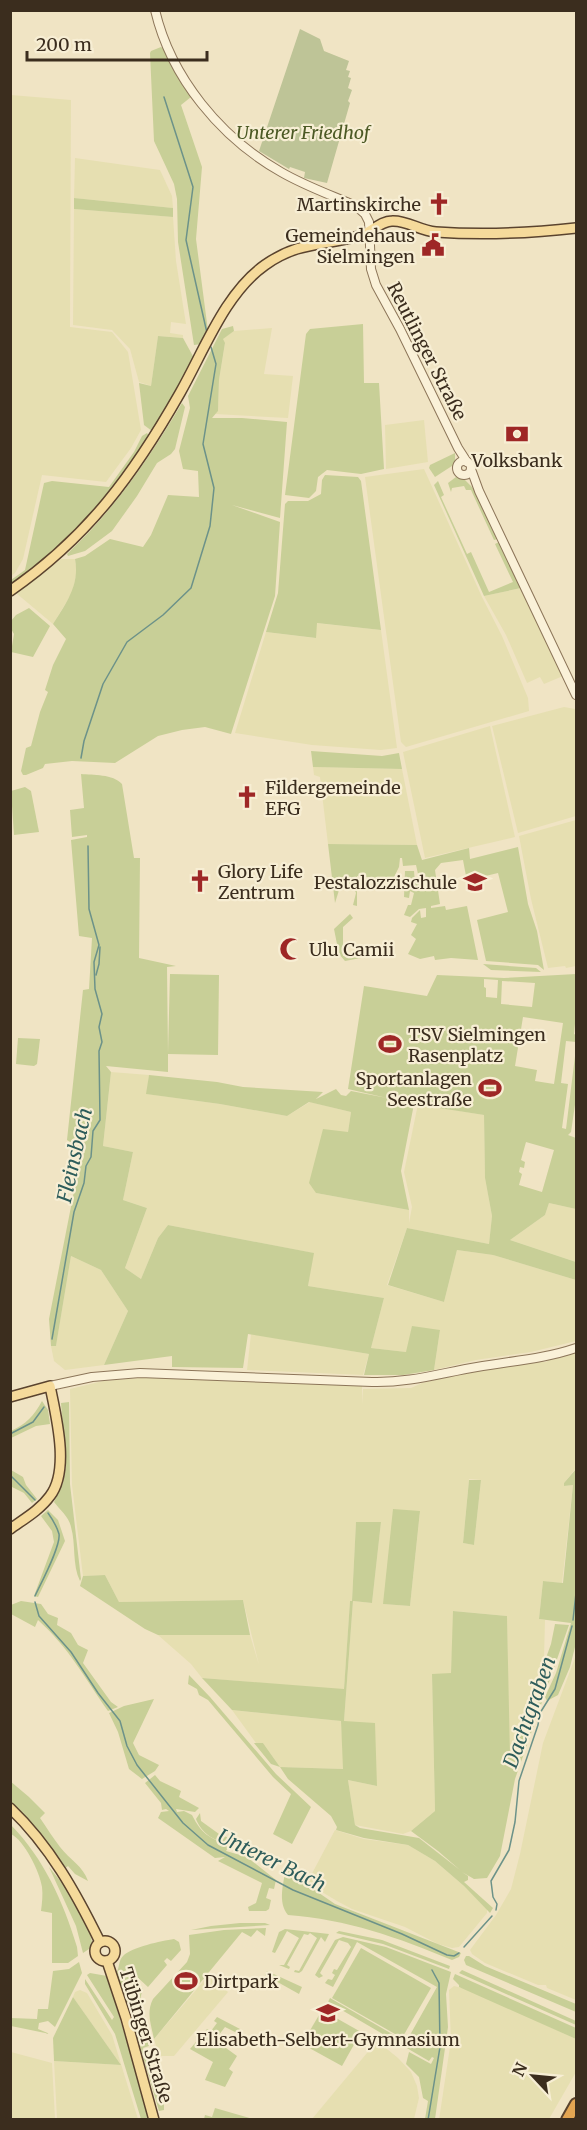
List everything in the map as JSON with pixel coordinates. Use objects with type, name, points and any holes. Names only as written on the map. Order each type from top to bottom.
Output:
[{"type":"highway","points":[[567,2120],[576,2104]]},
{"type":"main road","points":[[14,588],[60,552],[106,505],[156,436],[234,295],[254,273],[273,260],[304,245],[360,236],[391,220],[436,232],[576,228]]},
{"type":"main road","points":[[10,1397],[50,1386],[61,1460],[54,1492],[10,1529]]},
{"type":"main road","points":[[10,1808],[40,1840],[59,1867],[78,1897],[100,1942]]},
{"type":"main road","points":[[100,1942],[109,1942],[115,1948],[114,1956],[107,1961],[99,1959],[95,1952],[100,1942]]},
{"type":"main road","name":"Tübinger Straße","points":[[107,1961],[126,2018],[154,2120]]},
{"type":"street","points":[[155,10],[164,40],[177,67],[196,96],[216,119],[255,156],[270,166],[359,208],[368,218],[370,232]]},
{"type":"street","name":"Reutlinger Straße","points":[[370,232],[371,269],[376,285],[458,448],[469,473],[463,475],[479,491]]},
{"type":"street","name":"Reutlinger Straße","points":[[465,465],[576,695]]},
{"type":"street","points":[[50,1386],[102,1376],[140,1373],[394,1382],[421,1379],[469,1368],[542,1358],[576,1348]]},
{"type":"shaded area","points":[[11,95],[71,100],[70,327],[112,332],[128,352],[141,430],[106,482],[42,475],[23,559],[11,576]]},
{"type":"shaded area","points":[[75,158],[160,170],[172,196],[173,208],[74,198]]},
{"type":"shaded area","points":[[74,209],[173,217],[176,261],[186,324],[171,322],[170,333],[183,335],[183,338],[158,336],[151,386],[139,382],[130,349],[112,330],[73,325]]},
{"type":"shaded area","points":[[272,328],[264,374],[293,376],[288,418],[215,414],[218,411],[219,380],[225,344],[222,339],[234,331]]},
{"type":"shaded area","points":[[424,420],[428,462],[386,469],[385,425]]},
{"type":"shaded area","points":[[424,469],[502,636],[528,698],[529,711],[406,747],[401,742],[365,477]]},
{"type":"shaded area","points":[[61,559],[75,559],[77,572],[72,593],[53,624],[16,593]]},
{"type":"shaded area","points":[[521,588],[563,676],[544,684],[540,677],[527,683],[506,635],[484,596]]},
{"type":"shaded area","points":[[316,623],[381,630],[397,748],[381,750],[312,745],[235,733],[266,632],[315,638]]},
{"type":"shaded area","points":[[564,707],[575,709],[576,712],[576,816],[518,833],[492,726]]},
{"type":"shaded area","points":[[490,726],[515,837],[425,858],[403,752]]},
{"type":"shaded area","points":[[313,767],[402,769],[417,845],[328,844],[320,777],[314,775]]},
{"type":"shaded area","points":[[576,820],[576,966],[548,968],[519,836]]},
{"type":"shaded area","points":[[111,1072],[149,1075],[147,1094],[287,1116],[310,1102],[351,1112],[348,1132],[316,1193],[409,1210],[409,1223],[412,1207],[404,1172],[418,1104],[484,1115],[485,1178],[492,1216],[489,1244],[407,1228],[387,1285],[444,1302],[457,1250],[493,1255],[576,1280],[576,1341],[434,1370],[440,1330],[406,1352],[371,1348],[384,1298],[308,1286],[313,1253],[168,1225],[158,1238],[141,1279],[125,1268],[147,1208],[123,1200],[133,1152],[103,1146]]},
{"type":"shaded area","points":[[549,1203],[576,1209],[576,1262],[510,1240],[545,1215]]},
{"type":"shaded area","points":[[71,1256],[101,1270],[128,1311],[104,1365],[65,1370],[54,1361],[51,1346],[56,1346]]},
{"type":"shaded area","points":[[251,1334],[369,1354],[363,1375],[247,1370]]},
{"type":"shaded area","points":[[576,1350],[576,1468],[564,1483],[564,1486],[573,1485],[562,1583],[543,1581],[539,1619],[545,1620],[544,1658],[509,1758],[507,1616],[454,1611],[451,1674],[432,1675],[435,1811],[411,1831],[403,1834],[355,1825],[348,1780],[377,1786],[344,1721],[353,1601],[372,1603],[381,1522],[356,1522],[344,1690],[202,1678],[191,1664],[158,1635],[250,1635],[259,1665],[243,1600],[119,1602],[105,1575],[83,1576],[72,1485],[70,1389],[103,1381],[141,1378],[209,1377],[362,1384],[362,1404],[363,1389],[411,1388],[422,1383],[485,1369],[546,1362],[551,1358]],"holes":[[[469,1479],[481,1480],[474,1545],[463,1543]],[[420,1512],[410,1606],[383,1604]]]},
{"type":"shaded area","points":[[576,1655],[576,2000],[547,1988],[546,1985],[538,1985],[485,1963],[470,1950],[496,1915],[511,1889],[543,1743]]},
{"type":"shaded area","points":[[232,1710],[341,1721],[344,1769],[280,1767],[263,1743],[256,1743]]},
{"type":"shaded area","points":[[335,1830],[364,1839],[408,1845],[435,1861],[487,1909],[487,1913],[459,1947],[452,1948],[337,1901],[307,1883]]},
{"type":"shaded area","points":[[208,1976],[228,1992],[174,2056],[159,2056],[154,2039]]},
{"type":"shaded area","points":[[454,1986],[470,1990],[576,2039],[576,2072],[549,2119],[439,2120],[451,2040],[449,1990]]},
{"type":"shaded area","points":[[80,1990],[87,1993],[112,2035],[138,2119],[57,2119],[54,2061],[121,2065],[73,1997],[75,1992]]},
{"type":"shaded area","points":[[377,2041],[411,2072],[419,2098],[414,2119],[312,2119]]},
{"type":"shaded area","points":[[11,2052],[52,2063],[55,2119],[11,2119]]},
{"type":"green space","name":"Unterer Friedhof","points":[[300,29],[320,39],[324,51],[349,61],[346,70],[350,71],[348,77],[351,78],[348,88],[352,90],[348,101],[350,103],[327,183],[304,178],[305,172],[290,167],[289,169],[259,151]]},
{"type":"green space","points":[[161,47],[191,97],[181,105],[202,167],[196,239],[208,331],[202,344],[194,345],[178,242],[177,199],[174,184],[154,141],[150,53]]},
{"type":"green space","points":[[74,198],[173,208],[173,217],[74,209]]},
{"type":"green space","points":[[363,324],[364,383],[379,383],[384,469],[361,474],[327,470],[318,477],[316,491],[309,498],[285,495],[306,334],[310,329]]},
{"type":"green space","points":[[233,326],[234,331],[223,339],[225,343],[219,380],[218,411],[212,418],[287,422],[280,518],[232,505],[280,522],[275,596],[231,734],[205,727],[182,730],[158,736],[115,763],[72,761],[45,764],[43,768],[23,775],[21,771],[26,748],[31,746],[48,692],[45,690],[53,665],[66,639],[53,624],[74,585],[75,559],[85,556],[110,539],[143,547],[151,535],[168,495],[199,497],[198,471],[183,469],[179,451],[190,408],[188,396],[222,329]]},
{"type":"green space","points":[[158,336],[183,338],[194,358],[155,430],[152,431],[144,425],[139,383],[151,386]]},
{"type":"green space","points":[[182,403],[185,407],[175,449],[157,463],[112,531],[85,551],[68,556],[67,554],[130,483]]},
{"type":"green space","points":[[147,433],[150,437],[115,488],[59,548],[11,586],[11,580],[25,570],[44,483],[52,481],[109,487],[134,452],[142,436]]},
{"type":"green space","points":[[455,453],[455,464],[435,477],[429,468],[430,465]]},
{"type":"green space","points":[[325,475],[358,477],[361,481],[381,630],[317,623],[316,638],[266,632],[278,593],[285,504],[288,501],[308,501],[321,494],[322,480]]},
{"type":"green space","points":[[456,477],[462,477],[472,487],[498,539],[494,540],[471,490],[466,490],[464,486],[452,488],[451,492],[448,483]]},
{"type":"green space","points":[[438,481],[444,495],[441,497],[467,554],[471,552],[489,592],[513,582],[495,544],[499,542],[521,588],[484,596],[434,485]]},
{"type":"green space","points":[[29,608],[50,626],[33,657],[11,652],[14,634],[11,621],[16,615]]},
{"type":"green space","points":[[311,751],[382,756],[399,753],[402,769],[313,767]]},
{"type":"green space","points":[[81,774],[108,777],[122,784],[134,858],[140,858],[139,958],[176,966],[167,967],[168,1053],[170,974],[219,975],[218,1055],[168,1054],[168,1072],[106,1066],[111,1072],[103,1146],[133,1152],[123,1200],[147,1208],[125,1268],[141,1279],[158,1238],[168,1225],[314,1253],[308,1286],[384,1298],[371,1348],[406,1352],[412,1326],[440,1330],[434,1370],[403,1375],[364,1375],[369,1354],[248,1334],[243,1368],[172,1367],[172,1356],[104,1365],[128,1311],[101,1270],[71,1256],[56,1346],[51,1346],[49,1319],[77,1176],[80,1148],[67,1140],[83,990],[89,989],[92,938],[79,936],[71,840],[87,837],[87,835],[72,837],[70,810],[84,808]]},
{"type":"green space","points":[[25,787],[31,791],[39,832],[14,835],[11,791]]},
{"type":"green space","points":[[328,844],[417,845],[422,860],[469,848],[470,859],[518,847],[528,904],[537,931],[544,970],[538,965],[486,961],[477,920],[508,912],[498,873],[477,878],[476,874],[466,876],[463,860],[441,863],[435,870],[440,904],[431,906],[431,908],[445,906],[446,910],[467,906],[478,960],[451,958],[435,960],[434,956],[420,959],[408,954],[416,939],[411,935],[417,924],[411,922],[420,910],[421,918],[426,917],[426,908],[419,909],[410,917],[404,915],[408,905],[411,905],[414,893],[410,891],[409,898],[404,897],[405,871],[414,871],[415,883],[420,883],[416,865],[403,866],[402,858],[400,858],[394,877],[388,877],[379,891],[376,878],[357,876],[357,906],[353,905],[356,893],[354,888],[340,887],[335,903]]},
{"type":"green space","points":[[350,914],[353,918],[343,927],[343,956],[368,948],[371,956],[345,961],[339,954],[334,929]]},
{"type":"green space","points":[[483,964],[536,968],[541,972],[491,970]]},
{"type":"green space","points":[[576,974],[574,1034],[576,1042],[566,1041],[561,1083],[568,1084],[562,1128],[566,1129],[576,1048],[576,1098],[571,1132],[568,1135],[576,1138],[576,1209],[549,1203],[545,1215],[510,1240],[576,1262],[576,1280],[493,1255],[457,1250],[444,1302],[388,1285],[407,1228],[489,1244],[492,1216],[485,1178],[484,1115],[414,1104],[401,1171],[409,1210],[316,1193],[309,1183],[323,1129],[348,1132],[351,1112],[309,1102],[287,1116],[146,1094],[149,1075],[243,1087],[323,1092],[316,1099],[336,1089],[341,1095],[346,1096],[351,1091],[387,1098],[348,1089],[364,986],[427,996],[437,975],[504,978]],"holes":[[[484,979],[498,980],[497,998],[486,997]],[[502,981],[535,983],[532,1007],[501,1004]],[[523,1017],[563,1023],[554,1084],[535,1081],[537,1070],[515,1066]],[[526,1142],[554,1150],[542,1192],[519,1185],[522,1174],[519,1172],[520,1167],[524,1168],[525,1162],[521,1160]]]},
{"type":"green space","points":[[18,1038],[40,1039],[37,1064],[34,1066],[16,1064]]},
{"type":"green space","points":[[42,1401],[48,1410],[50,1424],[36,1426],[11,1438],[11,1431],[29,1419]]},
{"type":"green space","points":[[69,1402],[70,1484],[80,1581],[70,1523],[54,1502],[63,1483],[66,1468],[61,1403]]},
{"type":"green space","points":[[576,1469],[576,1643],[570,1667],[558,1695],[547,1701],[545,1697],[556,1673],[571,1623],[539,1619],[543,1581],[563,1583],[573,1485],[564,1486],[564,1483]]},
{"type":"green space","points":[[11,1470],[23,1477],[37,1499],[32,1503],[24,1493],[12,1487]]},
{"type":"green space","points":[[469,1480],[481,1480],[474,1545],[463,1543]]},
{"type":"green space","points":[[393,1509],[420,1511],[410,1606],[383,1604]]},
{"type":"green space","points":[[48,1510],[58,1520],[65,1541],[38,1597],[34,1596],[54,1542],[52,1531],[41,1516]]},
{"type":"green space","points":[[356,1522],[381,1522],[372,1603],[353,1601],[344,1721],[375,1723],[377,1786],[348,1780],[355,1825],[360,1828],[419,1838],[460,1870],[411,1831],[435,1811],[432,1674],[451,1673],[453,1611],[507,1616],[510,1757],[551,1644],[555,1624],[569,1625],[515,1779],[500,1856],[487,1878],[474,1879],[462,1872],[468,1876],[468,1880],[464,1882],[493,1908],[490,1913],[435,1861],[408,1845],[364,1838],[336,1830],[337,1827],[331,1816],[288,1779],[280,1767],[343,1769],[341,1721],[232,1710],[202,1678],[344,1689]]},
{"type":"green space","points":[[105,1575],[119,1602],[243,1600],[250,1635],[158,1635],[145,1629],[80,1586],[83,1576]]},
{"type":"green space","points":[[21,1601],[41,1604],[48,1614],[58,1618],[57,1625],[71,1633],[78,1645],[88,1650],[83,1663],[111,1702],[118,1707],[108,1711],[68,1653],[38,1620],[35,1627],[11,1614],[11,1605]]},
{"type":"green space","points":[[189,1675],[276,1774],[311,1807],[292,1844],[273,1834],[291,1794],[273,1777],[208,1700],[188,1684]]},
{"type":"green space","points":[[154,1699],[133,1743],[139,1755],[159,1765],[155,1771],[142,1779],[129,1769],[118,1732],[109,1713],[124,1706]]},
{"type":"green space","points":[[254,1743],[263,1743],[280,1767],[271,1764]]},
{"type":"green space","points":[[155,1775],[160,1781],[181,1791],[179,1797],[199,1808],[195,1812],[176,1809],[177,1812],[184,1811],[192,1815],[207,1835],[229,1846],[226,1851],[247,1857],[276,1880],[274,1889],[269,1888],[266,1898],[271,1900],[269,1909],[249,1911],[248,1907],[256,1903],[262,1883],[218,1861],[225,1857],[215,1858],[158,1818],[161,1812],[169,1811],[162,1810],[161,1803],[145,1783]]},
{"type":"green space","points":[[10,1781],[45,1813],[40,1818],[60,1847],[83,1871],[88,1881],[75,1874],[68,1866],[64,1869],[43,1838],[11,1803]]},
{"type":"green space","points":[[200,1813],[201,1821],[219,1834],[234,1840],[221,1842],[206,1833],[196,1819]]},
{"type":"green space","points":[[11,1825],[43,1866],[59,1897],[77,1947],[78,1956],[68,1963],[52,1963],[52,1913],[41,1911],[41,1881],[26,1849],[11,1834]]},
{"type":"green space","points":[[49,1867],[62,1883],[65,1882],[88,1925],[92,1942],[89,1949],[83,1953],[76,1926]]},
{"type":"green space","points":[[286,1867],[335,1904],[461,1953],[459,1957],[452,1960],[392,1937],[351,1925],[288,1915],[282,1898]]},
{"type":"green space","points":[[240,1923],[270,1925],[191,1930],[211,1926]]},
{"type":"green space","name":"Dirtpark","points":[[266,1928],[265,1936],[257,1930],[251,1937],[242,1932],[154,2039],[150,2019],[151,2004],[187,1962],[190,1954],[189,1935],[224,1930]]},
{"type":"green space","points":[[285,1929],[329,1934],[325,1942],[321,1937],[299,1973],[294,1972],[299,1971],[317,1938],[310,1933],[304,1934],[287,1965],[289,1969],[279,1965],[284,1965],[299,1938],[287,1931],[275,1953],[272,1952],[279,1932]]},
{"type":"green space","points":[[339,1931],[382,1940],[450,1966],[449,1969],[383,1944],[336,1933]]},
{"type":"green space","points":[[343,1937],[386,1947],[451,1972],[446,1994],[448,2027],[435,2119],[425,2119],[428,2101],[423,2098],[419,2077],[406,2064],[409,2052],[431,2064],[434,2058],[432,2057],[429,2061],[328,2002],[330,1998],[406,2042],[437,1987],[357,1942],[333,1987],[325,1983],[328,1979],[332,1980],[335,1975],[332,1973],[334,1969],[337,1970],[351,1947],[348,1943],[339,1940],[320,1973],[323,1976],[319,1978],[315,1975],[335,1940]]},
{"type":"green space","points":[[174,1939],[179,1942],[181,1950],[171,1961],[167,1958],[164,1961],[167,1965],[148,1987],[135,1975],[134,1977],[143,1989],[140,2011],[149,2046],[143,2048],[158,2094],[164,2105],[164,2110],[159,2111],[131,2015],[116,1973],[121,1958],[127,1953],[147,1945]]},
{"type":"green space","points":[[361,1948],[431,1988],[402,2038],[332,1998]]},
{"type":"green space","points":[[466,1956],[576,2004],[576,2012],[466,1965],[464,1960]]},
{"type":"green space","points":[[79,1962],[82,1973],[55,2027],[48,2021],[39,2023],[38,2029],[50,2034],[11,2026],[11,2018],[37,2019],[38,2009],[48,2009],[53,1971],[69,1969]]},
{"type":"green space","points":[[462,1970],[576,2021],[576,2025],[459,1973]]},
{"type":"green space","points":[[267,1971],[302,1987],[299,1994],[265,1975]]},
{"type":"green space","points":[[90,1973],[107,1976],[150,2119],[141,2119],[115,2034],[85,1984],[85,1979],[112,2020],[114,2017],[87,1975]]},
{"type":"green space","points":[[455,1974],[576,2028],[576,2039],[459,1987],[453,1979]]},
{"type":"green space","points":[[73,1997],[121,2065],[54,2061],[53,2038]]},
{"type":"green space","points":[[322,2010],[361,2032],[342,2066],[302,2044]]},
{"type":"green space","points":[[217,2017],[240,2029],[237,2033],[225,2027],[215,2040],[237,2056],[229,2069],[233,2072],[225,2087],[205,2080],[213,2062],[190,2049],[207,2029],[211,2031],[217,2023],[214,2021]]},
{"type":"green space","points":[[215,2108],[253,2119],[204,2119],[205,2115],[212,2117]]},
{"type":"waterway","name":"Fleinsbach","points":[[164,97],[193,187],[186,240],[207,333]]},
{"type":"waterway","name":"Fleinsbach","points":[[81,758],[84,741],[103,684],[127,642],[163,615],[191,588],[210,526],[214,488],[203,444],[216,364],[211,347]]},
{"type":"waterway","name":"Fleinsbach","points":[[52,1339],[74,1212],[84,1183],[86,1166],[91,1157],[93,1131],[100,1120],[99,1051],[102,1042],[99,1027],[102,1014],[95,989],[94,962],[99,945],[89,909],[88,846]]},
{"type":"waterway","name":"Fleinsbach","points":[[96,975],[100,947]]},
{"type":"waterway","name":"Fleinsbach","points":[[10,1434],[33,1422],[44,1407]]},
{"type":"waterway","points":[[10,1475],[35,1500]]},
{"type":"waterway","name":"Unterer Bach","points":[[35,1596],[59,1540],[57,1529],[48,1513]]},
{"type":"waterway","name":"Dachtgraben","points":[[573,1620],[576,1593]]},
{"type":"waterway","name":"Unterer Bach","points":[[35,1602],[39,1616],[71,1652],[120,1721],[127,1746],[137,1765],[183,1823],[208,1845],[293,1890],[402,1934],[447,1955],[454,1956],[459,1953]]},
{"type":"waterway","name":"Dachtgraben","points":[[496,1910],[497,1904],[493,1897],[491,1881],[509,1850],[515,1822],[519,1781],[540,1713],[555,1689],[572,1626]]},
{"type":"waterway","name":"Dachtgraben","points":[[464,1947],[492,1916]]},
{"type":"waterway","name":"Unterer Bach","points":[[428,2120],[440,2047],[439,1983],[432,1970]]},
{"type":"place","name":"Martinskirche","points":[[439,204]]},
{"type":"place","name":"Gemeindehaus Sielmingen","points":[[433,245]]},
{"type":"place","name":"Volksbank","points":[[517,434]]},
{"type":"place","name":"Fildergemeinde EFG","points":[[247,797]]},
{"type":"place","name":"Glory Life Zentrum","points":[[200,881]]},
{"type":"place","name":"Pestalozzischule","points":[[475,882]]},
{"type":"place","name":"Ulu Camii","points":[[291,949]]},
{"type":"place","name":"TSV Sielmingen Rasenplatz","points":[[390,1044]]},
{"type":"place","name":"Sportanlagen Seestraße","points":[[490,1088]]},
{"type":"place","name":"Dirtpark","points":[[186,1981]]},
{"type":"place","name":"Elisabeth-Selbert-Gymnasium","points":[[328,2013]]}]
